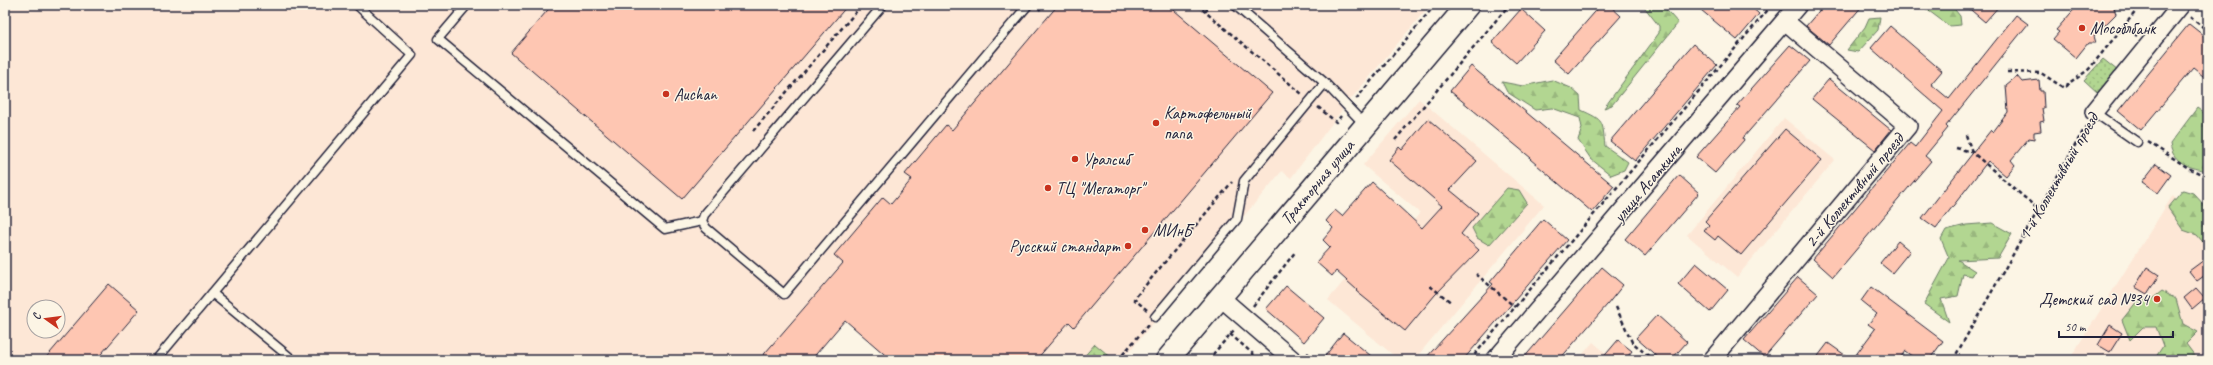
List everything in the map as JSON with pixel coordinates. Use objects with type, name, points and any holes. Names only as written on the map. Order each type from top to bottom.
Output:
[{"type":"main road","name":"Тракторная улица","points":[[1167,360],[1468,5]]},
{"type":"street","name":"улица Асаткина","points":[[1494,360],[1798,5]]},
{"type":"street","name":"1-й Коллективный проезд","points":[[2094,112],[2181,5]]},
{"type":"street","name":"2-й Коллективный проезд","points":[[1712,360],[1908,126],[1785,22]]},
{"type":"street","points":[[1220,297],[1293,360]]},
{"type":"lane","points":[[156,360],[412,55],[357,5]]},
{"type":"lane","points":[[467,5],[438,39],[665,229],[702,221]]},
{"type":"lane","points":[[883,5],[704,215],[702,221],[706,228],[784,294],[1028,5]]},
{"type":"lane","points":[[1235,5],[1325,83],[1347,108],[1365,125]]},
{"type":"lane","points":[[1155,317],[1237,219],[1244,181],[1307,98],[1325,83]]},
{"type":"lane","points":[[2094,112],[2137,142]]},
{"type":"lane","points":[[212,293],[292,360]]},
{"type":"path","points":[[753,131],[862,5]]},
{"type":"path","points":[[1197,5],[1336,122],[1435,5]]},
{"type":"path","points":[[1205,12],[1211,5]]},
{"type":"path","points":[[1395,140],[1509,5]]},
{"type":"path","points":[[1470,360],[1772,5]]},
{"type":"path","points":[[2006,72],[2041,73],[2064,88],[2089,69],[2141,5]]},
{"type":"path","name":"1-й Коллективный проезд","points":[[1953,360],[2094,112]]},
{"type":"path","points":[[1966,135],[1972,152]]},
{"type":"path","points":[[2148,142],[2190,169],[2208,177]]},
{"type":"path","points":[[1956,148],[1972,152],[2039,210]]},
{"type":"path","points":[[1118,360],[1155,317],[1134,299],[1234,180]]},
{"type":"path","points":[[1476,274],[1515,307]]},
{"type":"path","points":[[1430,286],[1452,303]]},
{"type":"path","points":[[1616,307],[1632,342],[1653,360]]},
{"type":"path","points":[[1230,334],[1260,360]]},
{"type":"shaded area","points":[[5,5],[1430,5],[1345,106],[1291,178],[1282,171],[1122,360],[945,360],[838,268],[760,360],[5,360]]},
{"type":"shaded area","points":[[1419,99],[1544,205],[1414,360],[1399,360],[1328,300],[1370,250],[1381,259],[1420,213],[1363,165]]},
{"type":"shaded area","points":[[1784,118],[1835,160],[1737,277],[1687,235]]},
{"type":"shaded area","name":"Детский сад №34","points":[[2173,195],[2208,239],[2208,360],[2069,360]]},
{"type":"shaded area","points":[[1593,342],[1614,360],[1578,360]]},
{"type":"green space","points":[[1647,5],[1662,5],[1678,23],[1612,105],[1604,108],[1659,33],[1659,26],[1645,8]]},
{"type":"green space","points":[[1921,5],[1951,5],[1960,16],[1961,25],[1949,26]]},
{"type":"green space","points":[[1880,17],[1878,30],[1858,52],[1847,50],[1865,27],[1869,18]]},
{"type":"green space","points":[[2103,59],[2118,71],[2098,93],[2084,80]]},
{"type":"green space","points":[[1552,80],[1571,88],[1580,96],[1581,110],[1601,122],[1605,146],[1628,162],[1624,170],[1611,175],[1591,159],[1578,140],[1582,128],[1580,118],[1552,108],[1535,110],[1507,92],[1502,82],[1523,86]]},
{"type":"green space","points":[[2197,108],[2208,116],[2208,171],[2189,166],[2179,161],[2172,151],[2170,144]]},
{"type":"green space","points":[[1507,188],[1519,190],[1527,203],[1489,245],[1477,238],[1472,228]]},
{"type":"green space","points":[[2183,190],[2193,193],[2208,209],[2208,248],[2197,235],[2183,230],[2168,208]]},
{"type":"green space","points":[[1992,223],[2012,234],[1998,258],[1958,260],[1975,271],[1972,276],[1963,274],[1958,296],[1941,299],[1949,322],[1924,304],[1949,258],[1941,239],[1946,230],[1966,225]]},
{"type":"green space","points":[[2162,291],[2176,299],[2183,324],[2198,332],[2186,344],[2198,360],[2154,360],[2163,346],[2156,327],[2143,327],[2130,340],[2122,320],[2138,300],[2152,299]]},
{"type":"green space","points":[[1095,344],[1113,359],[1081,360]]},
{"type":"building","name":"Auchan","points":[[552,5],[848,5],[682,199],[511,53]]},
{"type":"building","name":"ТЦ \"Мегаторг\"","points":[[1058,5],[1168,5],[1272,93],[1074,327],[1069,322],[1036,360],[891,360],[845,320],[811,360],[759,360],[843,263],[834,255],[883,197],[891,204],[912,179],[905,174],[946,125],[952,130]]},
{"type":"building","points":[[1601,5],[1609,5],[1621,16],[1569,74],[1553,60]]},
{"type":"building","points":[[1695,5],[1749,5],[1759,14],[1737,40]]},
{"type":"building","points":[[1824,5],[1863,5],[1829,45],[1806,26]]},
{"type":"building","points":[[1965,5],[2000,5],[1985,22]]},
{"type":"building","points":[[2078,5],[2113,5],[2116,14],[2094,36],[2096,43],[2088,43],[2076,58],[2053,39],[2059,32],[2056,30]]},
{"type":"building","points":[[1521,9],[1545,31],[1516,63],[1492,42]]},
{"type":"building","points":[[2016,15],[2028,24],[1946,126],[1948,128],[1925,156],[1931,161],[1833,277],[1813,259],[1910,143],[1915,147],[1943,111],[1871,48],[1890,26],[1942,71],[1931,84],[1949,99]]},
{"type":"building","points":[[2189,24],[2208,39],[2208,80],[2193,68],[2141,130],[2118,111]]},
{"type":"building","points":[[1693,44],[1717,65],[1635,161],[1610,141]]},
{"type":"building","points":[[1790,45],[1810,61],[1743,138],[1744,140],[1715,173],[1696,157],[1740,107],[1737,105]]},
{"type":"building","points":[[1471,66],[1614,186],[1592,212],[1530,159],[1531,158],[1450,91]]},
{"type":"building","points":[[2017,76],[2022,82],[2039,80],[2040,91],[2043,91],[2044,108],[2042,108],[2044,121],[2040,122],[2041,131],[2034,132],[2034,139],[2029,138],[2011,160],[2015,165],[2006,176],[1988,161],[1936,228],[1922,218],[1991,130],[1993,132],[2008,112],[2006,85]]},
{"type":"building","points":[[1829,79],[1891,130],[1875,150],[1812,99]]},
{"type":"building","points":[[1428,119],[1477,161],[1450,190],[1478,213],[1461,234],[1479,250],[1435,295],[1405,331],[1356,291],[1357,290],[1336,271],[1332,276],[1316,262],[1330,247],[1323,240],[1333,228],[1326,221],[1335,210],[1342,216],[1372,182],[1422,228],[1442,206],[1389,160],[1399,147],[1402,150]]},
{"type":"building","points":[[1785,129],[1822,160],[1741,255],[1718,236],[1715,240],[1704,231],[1709,225],[1705,221]]},
{"type":"building","points":[[2156,164],[2171,175],[2158,193],[2142,182]]},
{"type":"building","points":[[1679,175],[1699,193],[1645,256],[1625,239]]},
{"type":"building","points":[[1543,219],[1567,240],[1463,360],[1424,360],[1493,284],[1490,282]]},
{"type":"building","points":[[1898,241],[1910,251],[1892,273],[1880,263]]},
{"type":"building","points":[[2208,257],[2208,273],[2197,281],[2189,271]]},
{"type":"building","points":[[1696,263],[1728,290],[1710,312],[1678,284]]},
{"type":"building","points":[[1602,267],[1623,285],[1607,305],[1559,360],[1522,360]]},
{"type":"building","points":[[2147,267],[2159,275],[2147,294],[2135,287]]},
{"type":"building","points":[[1798,277],[1818,294],[1764,357],[1744,340]]},
{"type":"building","points":[[109,284],[139,310],[96,360],[44,360],[62,339],[66,339],[66,334]]},
{"type":"building","points":[[1286,286],[1324,318],[1304,342],[1266,309]]},
{"type":"building","points":[[1871,287],[1943,341],[1929,360],[1917,360],[1905,351],[1899,360],[1852,360],[1875,329],[1868,324],[1877,314],[1861,301]]},
{"type":"building","points":[[2196,288],[2205,298],[2192,309],[2184,298]]},
{"type":"building","points":[[1657,315],[1687,342],[1671,360],[1661,360],[1636,338]]},
{"type":"building","points":[[2110,325],[2122,333],[2110,352],[2098,345]]},
{"type":"building","points":[[1343,333],[1376,360],[1322,360]]},
{"type":"building","points":[[1618,340],[1632,351],[1625,360],[1601,360]]},
{"type":"building","points":[[1828,343],[1852,360],[1815,360]]},
{"type":"place","name":"Мособлбанк","points":[[2082,28]]},
{"type":"place","name":"Auchan","points":[[666,94]]},
{"type":"place","name":"Картофельный папа","points":[[1156,123]]},
{"type":"place","name":"Уралсиб","points":[[1075,159]]},
{"type":"place","name":"ТЦ \"Мегаторг\"","points":[[1048,188]]},
{"type":"place","name":"МИнБ","points":[[1145,230]]},
{"type":"place","name":"Русский стандарт","points":[[1128,246]]},
{"type":"place","name":"Детский сад №34","points":[[2157,299]]}]
